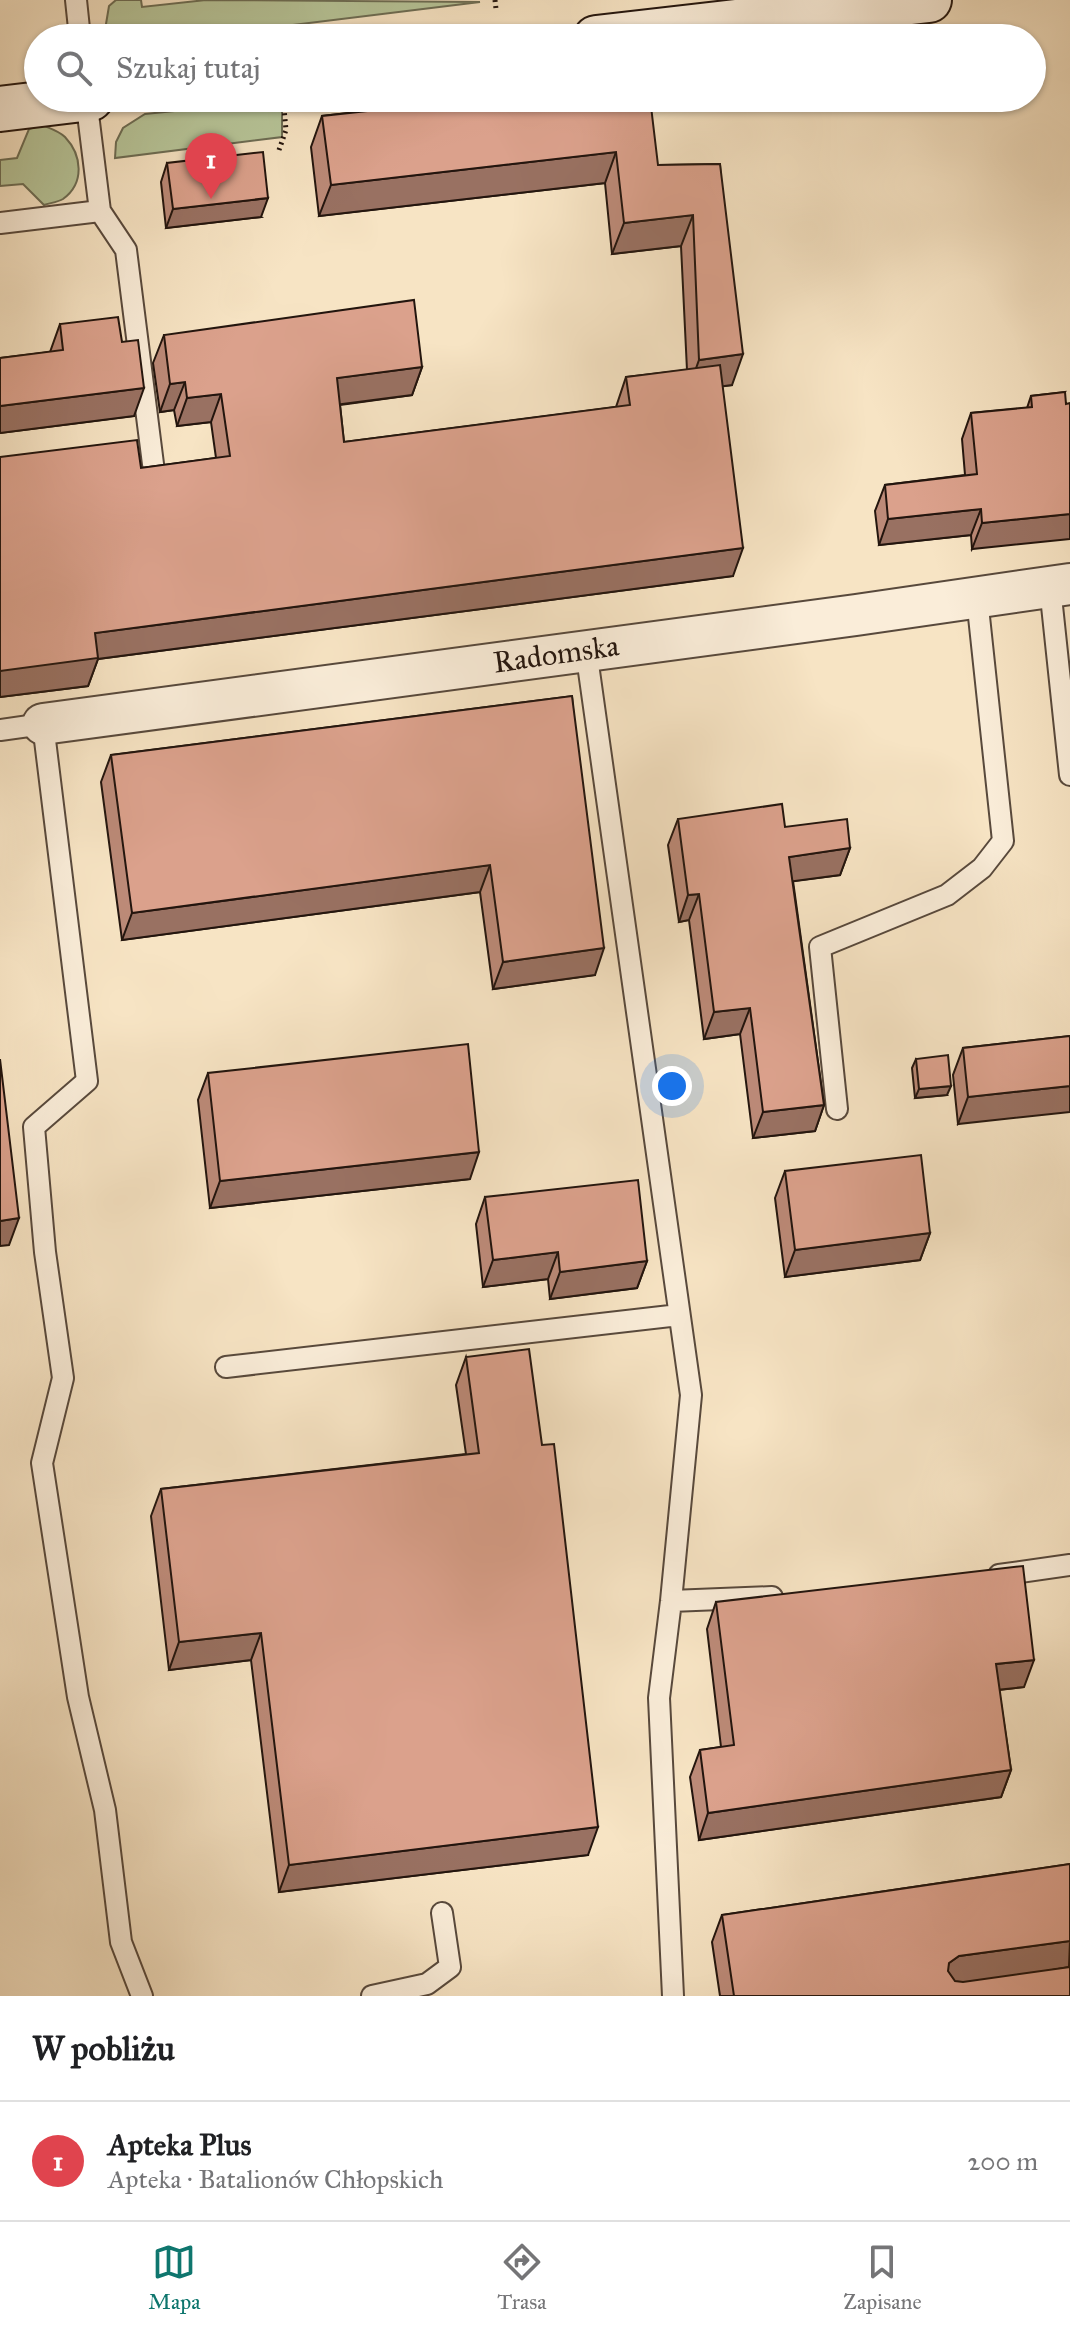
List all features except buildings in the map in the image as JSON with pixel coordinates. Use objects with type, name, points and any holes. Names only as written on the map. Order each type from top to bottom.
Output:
[{"type":"street","points":[[704,24],[867,3],[929,0]]},
{"type":"street","points":[[0,109],[24,106]]},
{"type":"street","name":"Radomska","points":[[43,724],[1060,585]]},
{"type":"lane","points":[[76,0],[79,24]]},
{"type":"lane","points":[[89,112],[100,211],[126,250],[153,464]]},
{"type":"lane","points":[[0,223],[100,211]]},
{"type":"lane","points":[[1060,585],[1070,775]]},
{"type":"lane","points":[[837,1109],[820,947],[947,895],[982,868],[1003,841],[977,598]]},
{"type":"lane","points":[[586,650],[691,1395],[659,1698],[673,1996]]},
{"type":"lane","points":[[0,730],[43,724],[87,1081],[34,1127],[45,1252],[63,1378],[42,1463],[78,1697],[105,1810],[121,1942],[142,1996]]},
{"type":"lane","points":[[226,1367],[679,1315]]},
{"type":"lane","points":[[976,1577],[1070,1565]]},
{"type":"lane","points":[[671,1601],[792,1596]]},
{"type":"lane","points":[[372,1996],[427,1984],[450,1967],[442,1913]]},
{"type":"path","points":[[495,0],[496,9]]},
{"type":"path","points":[[279,150],[286,130],[284,112]]},
{"type":"green space","points":[[116,0],[141,0],[142,7],[206,0],[480,2],[300,24],[106,24],[109,6]]},
{"type":"green space","points":[[282,112],[282,137],[115,158],[116,142],[123,128],[145,114]]},
{"type":"green space","points":[[42,125],[57,131],[71,144],[79,169],[70,192],[61,200],[44,205],[23,184],[0,186],[0,160],[17,158],[29,129]]},
{"type":"place","name":"Apteka Plus","points":[[211,199]]}]
